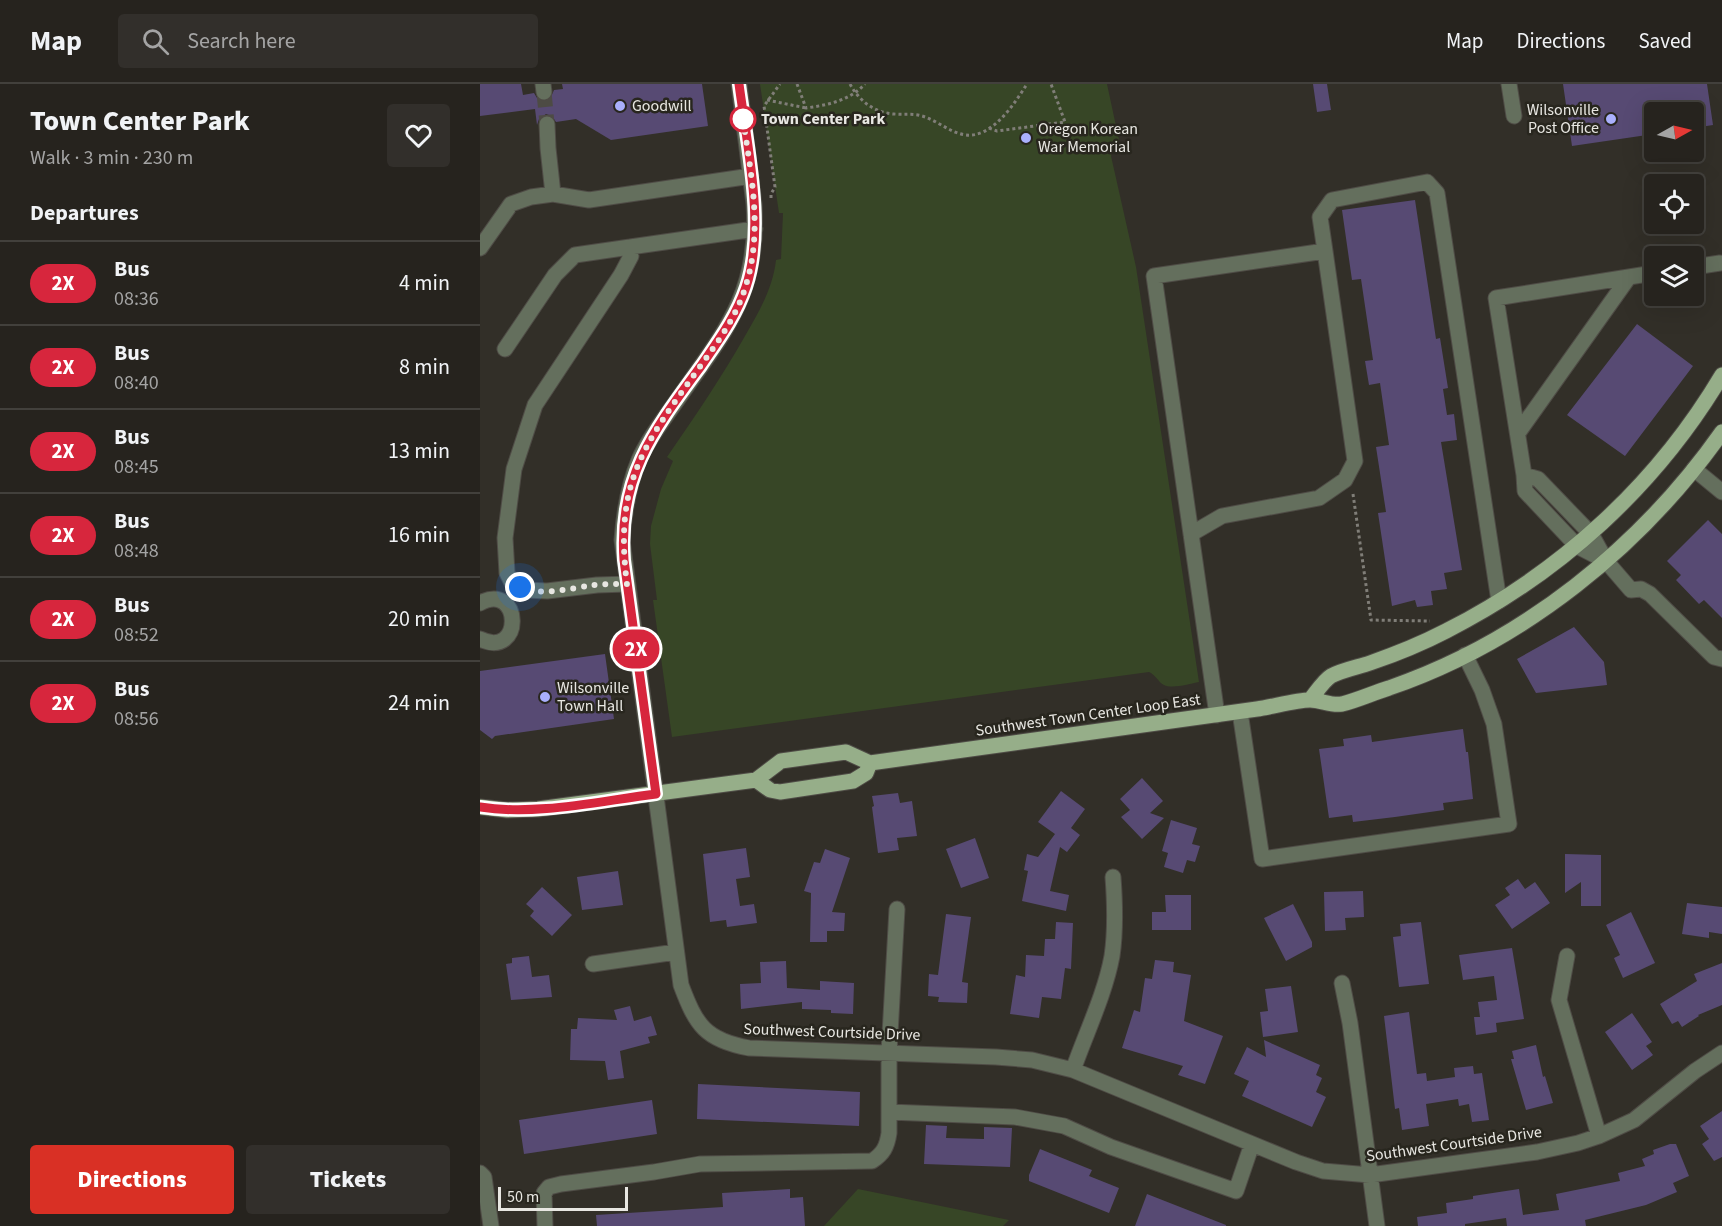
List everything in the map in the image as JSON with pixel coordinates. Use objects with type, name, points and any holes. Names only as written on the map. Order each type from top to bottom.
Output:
[{"type":"main road","points":[[1310,700],[1331,676],[1372,663],[1434,637],[1499,601],[1577,546],[1644,482],[1668,453],[1722,375]]},
{"type":"main road","name":"Southwest Town Center Loop East","points":[[480,807],[507,810],[538,809],[756,780],[781,761],[846,752],[870,763],[1310,700],[1338,705],[1409,681],[1465,656],[1527,620],[1606,561],[1650,519],[1694,469],[1722,432]]},
{"type":"main road","points":[[756,780],[770,790],[780,792],[827,786],[856,780],[866,773],[870,763]]},
{"type":"street","name":"Southwest Courtside Drive","points":[[739,84],[751,176],[755,229],[751,269],[738,307],[726,329],[650,440],[633,475],[627,496],[622,540],[681,985],[692,1015],[701,1027],[730,1045],[749,1048],[889,1052],[1032,1060],[1073,1070],[1323,1171],[1370,1175],[1537,1152],[1599,1136],[1634,1120],[1695,1071],[1722,1053]]},
{"type":"street","points":[[1509,84],[1514,117]]},
{"type":"street","points":[[547,124],[553,194]]},
{"type":"street","points":[[480,248],[511,204],[531,197],[553,194],[589,200],[751,176]]},
{"type":"street","points":[[1191,534],[1222,516],[1319,498],[1345,480],[1355,461],[1320,217],[1332,200],[1427,182],[1437,194],[1499,601]]},
{"type":"street","points":[[505,349],[555,275],[575,255],[755,229]]},
{"type":"street","points":[[627,584],[527,591],[512,583],[507,573],[505,538],[514,469],[535,405],[621,275],[631,256],[630,247]]},
{"type":"street","points":[[1217,715],[1154,276],[1325,251]]},
{"type":"street","points":[[1704,265],[1720,263]]},
{"type":"street","points":[[1606,561],[1577,546],[1525,490],[1496,298],[1644,275]]},
{"type":"street","points":[[1518,433],[1629,278]]},
{"type":"street","points":[[1694,469],[1722,492]]},
{"type":"street","points":[[1524,475],[1538,479],[1592,534],[1606,561],[1631,590],[1641,590],[1650,594],[1714,657],[1722,660]]},
{"type":"street","points":[[507,605],[520,587]]},
{"type":"street","points":[[480,603],[497,600],[507,605],[512,613],[513,624],[510,633],[502,640],[492,643],[480,639]]},
{"type":"street","points":[[1240,711],[1262,859],[1509,824],[1494,724],[1482,690],[1465,656]]},
{"type":"street","points":[[1073,1070],[1112,957],[1116,913],[1113,877]]},
{"type":"street","points":[[545,1226],[544,1193],[549,1187],[561,1184],[700,1164],[872,1161],[881,1155],[887,1146],[889,1052],[897,909]]},
{"type":"street","points":[[594,964],[676,952]]},
{"type":"street","points":[[1567,956],[1558,1000],[1599,1136]]},
{"type":"street","points":[[1342,983],[1350,1023],[1377,1226]]},
{"type":"street","points":[[889,1112],[1015,1117],[1064,1126],[1111,1147],[1236,1191],[1252,1144]]},
{"type":"street","points":[[480,1173],[484,1177],[491,1226]]},
{"type":"path","points":[[772,201],[771,194],[775,187],[764,106],[780,84]]},
{"type":"path","points":[[797,84],[806,108]]},
{"type":"path","points":[[850,84],[862,101],[878,111],[921,116],[956,133],[970,135],[989,128],[1008,110],[1027,84]]},
{"type":"path","points":[[767,100],[806,108],[829,105],[855,92],[865,84]]},
{"type":"path","points":[[989,128],[997,131],[1065,122],[1051,84]]},
{"type":"path","points":[[1350,471],[1371,620],[1437,621]]},
{"type":"green space","points":[[760,84],[1107,84],[1119,140],[1111,156],[1136,267],[1199,682],[1167,686],[1149,672],[672,737],[653,600],[657,600],[650,544],[651,526],[661,489],[673,461],[667,457],[750,327],[769,290],[776,260],[781,259],[783,213],[779,213]]},
{"type":"green space","points":[[858,1189],[1009,1220],[1003,1226],[824,1226]]},
{"type":"building","name":"Goodwill","points":[[480,84],[521,84],[523,95],[534,93],[537,98],[545,102],[550,99],[554,90],[563,89],[562,84],[702,84],[708,126],[611,140],[576,119],[556,122],[552,116],[546,114],[539,119],[537,125],[535,109],[480,116]]},
{"type":"building","points":[[1313,84],[1327,84],[1331,110],[1317,112]]},
{"type":"building","name":"Wilsonville Post Office","points":[[1563,84],[1707,84],[1713,125],[1704,126],[1704,102],[1644,102],[1644,135],[1572,146]]},
{"type":"building","points":[[1415,200],[1436,339],[1440,338],[1448,388],[1443,389],[1447,415],[1454,414],[1457,440],[1441,442],[1462,570],[1444,573],[1447,589],[1431,591],[1433,605],[1417,607],[1415,600],[1392,606],[1378,513],[1386,512],[1376,447],[1389,445],[1380,383],[1369,385],[1365,361],[1373,360],[1361,279],[1352,280],[1342,210]]},
{"type":"building","points":[[1637,324],[1693,366],[1625,456],[1567,415]]},
{"type":"building","points":[[1708,520],[1722,534],[1722,618],[1704,600],[1699,604],[1676,580],[1681,575],[1667,561]]},
{"type":"building","points":[[1574,627],[1604,662],[1607,685],[1536,693],[1517,659]]},
{"type":"building","name":"Wilsonville Town Hall","points":[[605,654],[614,719],[495,736],[492,739],[480,730],[480,671]]},
{"type":"building","points":[[1463,729],[1473,799],[1443,803],[1444,810],[1395,817],[1353,822],[1352,815],[1329,818],[1319,749],[1344,746],[1343,739],[1371,735],[1372,742]]},
{"type":"building","points":[[1142,778],[1163,801],[1150,813],[1164,818],[1142,839],[1121,817],[1130,810],[1120,799]]},
{"type":"building","points":[[1061,791],[1085,809],[1071,828],[1080,835],[1067,852],[1060,847],[1050,891],[1069,895],[1066,911],[1022,901],[1028,871],[1024,870],[1027,854],[1038,857],[1055,834],[1038,822]]},
{"type":"building","points":[[898,793],[900,803],[912,801],[917,836],[897,838],[899,850],[878,853],[872,796]]},
{"type":"building","points":[[1171,820],[1197,828],[1192,844],[1200,846],[1195,862],[1187,860],[1183,873],[1164,867],[1168,853],[1162,851]]},
{"type":"building","points":[[975,838],[989,878],[961,888],[946,849]]},
{"type":"building","points":[[746,848],[750,877],[736,879],[740,906],[754,904],[757,923],[727,927],[726,920],[710,922],[703,854]]},
{"type":"building","points":[[825,849],[850,858],[832,912],[845,913],[844,931],[827,931],[827,942],[810,942],[811,893],[804,891],[814,862],[820,863]]},
{"type":"building","points":[[1565,854],[1601,855],[1601,906],[1581,906],[1581,882],[1565,893]]},
{"type":"building","points":[[618,871],[623,905],[582,910],[577,877]]},
{"type":"building","points":[[1518,879],[1525,889],[1535,882],[1550,903],[1512,929],[1495,905],[1510,895],[1505,888]]},
{"type":"building","points":[[542,887],[572,915],[552,936],[530,916],[534,911],[526,904]]},
{"type":"building","points":[[1363,891],[1364,917],[1345,918],[1346,930],[1325,931],[1324,892]]},
{"type":"building","points":[[1165,895],[1191,895],[1191,930],[1152,930],[1152,912],[1166,912]]},
{"type":"building","points":[[1687,903],[1722,907],[1722,934],[1709,932],[1709,938],[1682,934]]},
{"type":"building","points":[[1293,904],[1312,942],[1312,947],[1286,961],[1264,918]]},
{"type":"building","points":[[1631,912],[1655,963],[1623,978],[1614,958],[1620,955],[1606,925]]},
{"type":"building","points":[[946,914],[971,917],[962,982],[968,983],[967,1003],[938,1002],[939,997],[928,996],[929,974],[938,975]]},
{"type":"building","points":[[1056,922],[1073,923],[1071,969],[1065,968],[1061,999],[1042,997],[1039,1018],[1010,1014],[1016,975],[1025,977],[1026,955],[1044,956],[1045,939],[1055,939]]},
{"type":"building","points":[[1421,922],[1429,984],[1399,987],[1393,937],[1401,936],[1400,924]]},
{"type":"building","points":[[1512,948],[1524,1019],[1496,1023],[1497,1032],[1476,1035],[1474,1017],[1480,1017],[1478,1002],[1497,1000],[1494,976],[1463,980],[1459,955]]},
{"type":"building","points":[[529,956],[532,977],[549,975],[552,997],[511,1000],[506,964],[512,963],[512,958]]},
{"type":"building","points":[[1155,960],[1174,962],[1173,972],[1191,975],[1184,1021],[1223,1036],[1205,1084],[1178,1075],[1183,1066],[1122,1048],[1134,1010],[1140,1012],[1145,978],[1152,979]]},
{"type":"building","points":[[786,961],[787,988],[820,990],[820,981],[854,983],[853,1014],[831,1013],[831,1010],[802,1009],[802,1002],[741,1009],[740,984],[761,983],[760,962]]},
{"type":"building","points":[[1722,963],[1722,1005],[1698,1015],[1682,1027],[1678,1021],[1672,1024],[1660,1004],[1697,981],[1694,974]]},
{"type":"building","points":[[1291,986],[1298,1032],[1263,1037],[1260,1012],[1268,1011],[1265,989]]},
{"type":"building","points":[[630,1006],[634,1021],[651,1016],[657,1035],[648,1037],[650,1043],[620,1051],[624,1078],[608,1080],[605,1061],[570,1060],[571,1029],[577,1029],[578,1018],[617,1020],[614,1010]]},
{"type":"building","points":[[1409,1012],[1417,1074],[1426,1073],[1427,1081],[1455,1077],[1454,1068],[1473,1066],[1474,1074],[1482,1073],[1489,1120],[1472,1122],[1469,1104],[1459,1106],[1458,1099],[1426,1104],[1429,1126],[1402,1130],[1399,1108],[1395,1109],[1384,1016]]},
{"type":"building","points":[[1632,1013],[1652,1042],[1646,1046],[1653,1055],[1632,1070],[1605,1032]]},
{"type":"building","points":[[1264,1040],[1320,1065],[1316,1075],[1322,1078],[1316,1092],[1326,1097],[1312,1127],[1242,1096],[1249,1081],[1234,1074],[1247,1047],[1266,1057]]},
{"type":"building","points":[[1536,1045],[1543,1077],[1545,1076],[1553,1103],[1526,1110],[1511,1059],[1514,1059],[1512,1051]]},
{"type":"building","points":[[698,1084],[860,1092],[859,1126],[697,1119]]},
{"type":"building","points":[[652,1100],[657,1134],[524,1154],[519,1120]]},
{"type":"building","points":[[1722,1111],[1722,1157],[1714,1161],[1702,1144],[1709,1139],[1700,1126]]},
{"type":"building","points":[[926,1125],[947,1126],[946,1138],[984,1139],[984,1127],[1012,1128],[1010,1167],[924,1164]]},
{"type":"building","points":[[1676,1144],[1689,1176],[1673,1183],[1677,1192],[1646,1205],[1585,1220],[1586,1226],[1507,1226],[1506,1218],[1465,1224],[1465,1226],[1418,1226],[1417,1217],[1447,1213],[1446,1203],[1519,1189],[1523,1215],[1559,1210],[1556,1194],[1620,1181],[1618,1173],[1645,1166],[1642,1159],[1654,1154],[1653,1150]]},
{"type":"building","points":[[1040,1149],[1092,1170],[1089,1176],[1119,1188],[1109,1213],[1029,1181],[1029,1175]]},
{"type":"building","points":[[790,1189],[790,1198],[803,1197],[805,1226],[597,1226],[596,1215],[723,1207],[722,1193]]},
{"type":"building","points":[[1147,1194],[1226,1225],[1226,1226],[1135,1226]]},
{"type":"tunnel","points":[[544,92],[547,124]]},
{"type":"bus line","name":"2X","points":[[480,807],[507,810],[538,809],[656,794],[624,560],[623,521],[627,496],[639,459],[726,329],[746,288],[751,269],[756,223],[739,84]]},
{"type":"place","name":"Goodwill","points":[[620,106]]},
{"type":"place","name":"Town Center Park","points":[[743,119]]},
{"type":"place","name":"Wilsonville Post Office","points":[[1611,119]]},
{"type":"place","name":"Oregon Korean War Memorial","points":[[1026,138]]},
{"type":"place","name":"Wilsonville Town Hall","points":[[545,697]]},
{"type":"route","points":[[520,587],[527,591],[547,591],[627,584],[622,540],[623,521],[627,496],[639,459],[726,329],[746,288],[751,269],[756,223],[743,119]]}]
